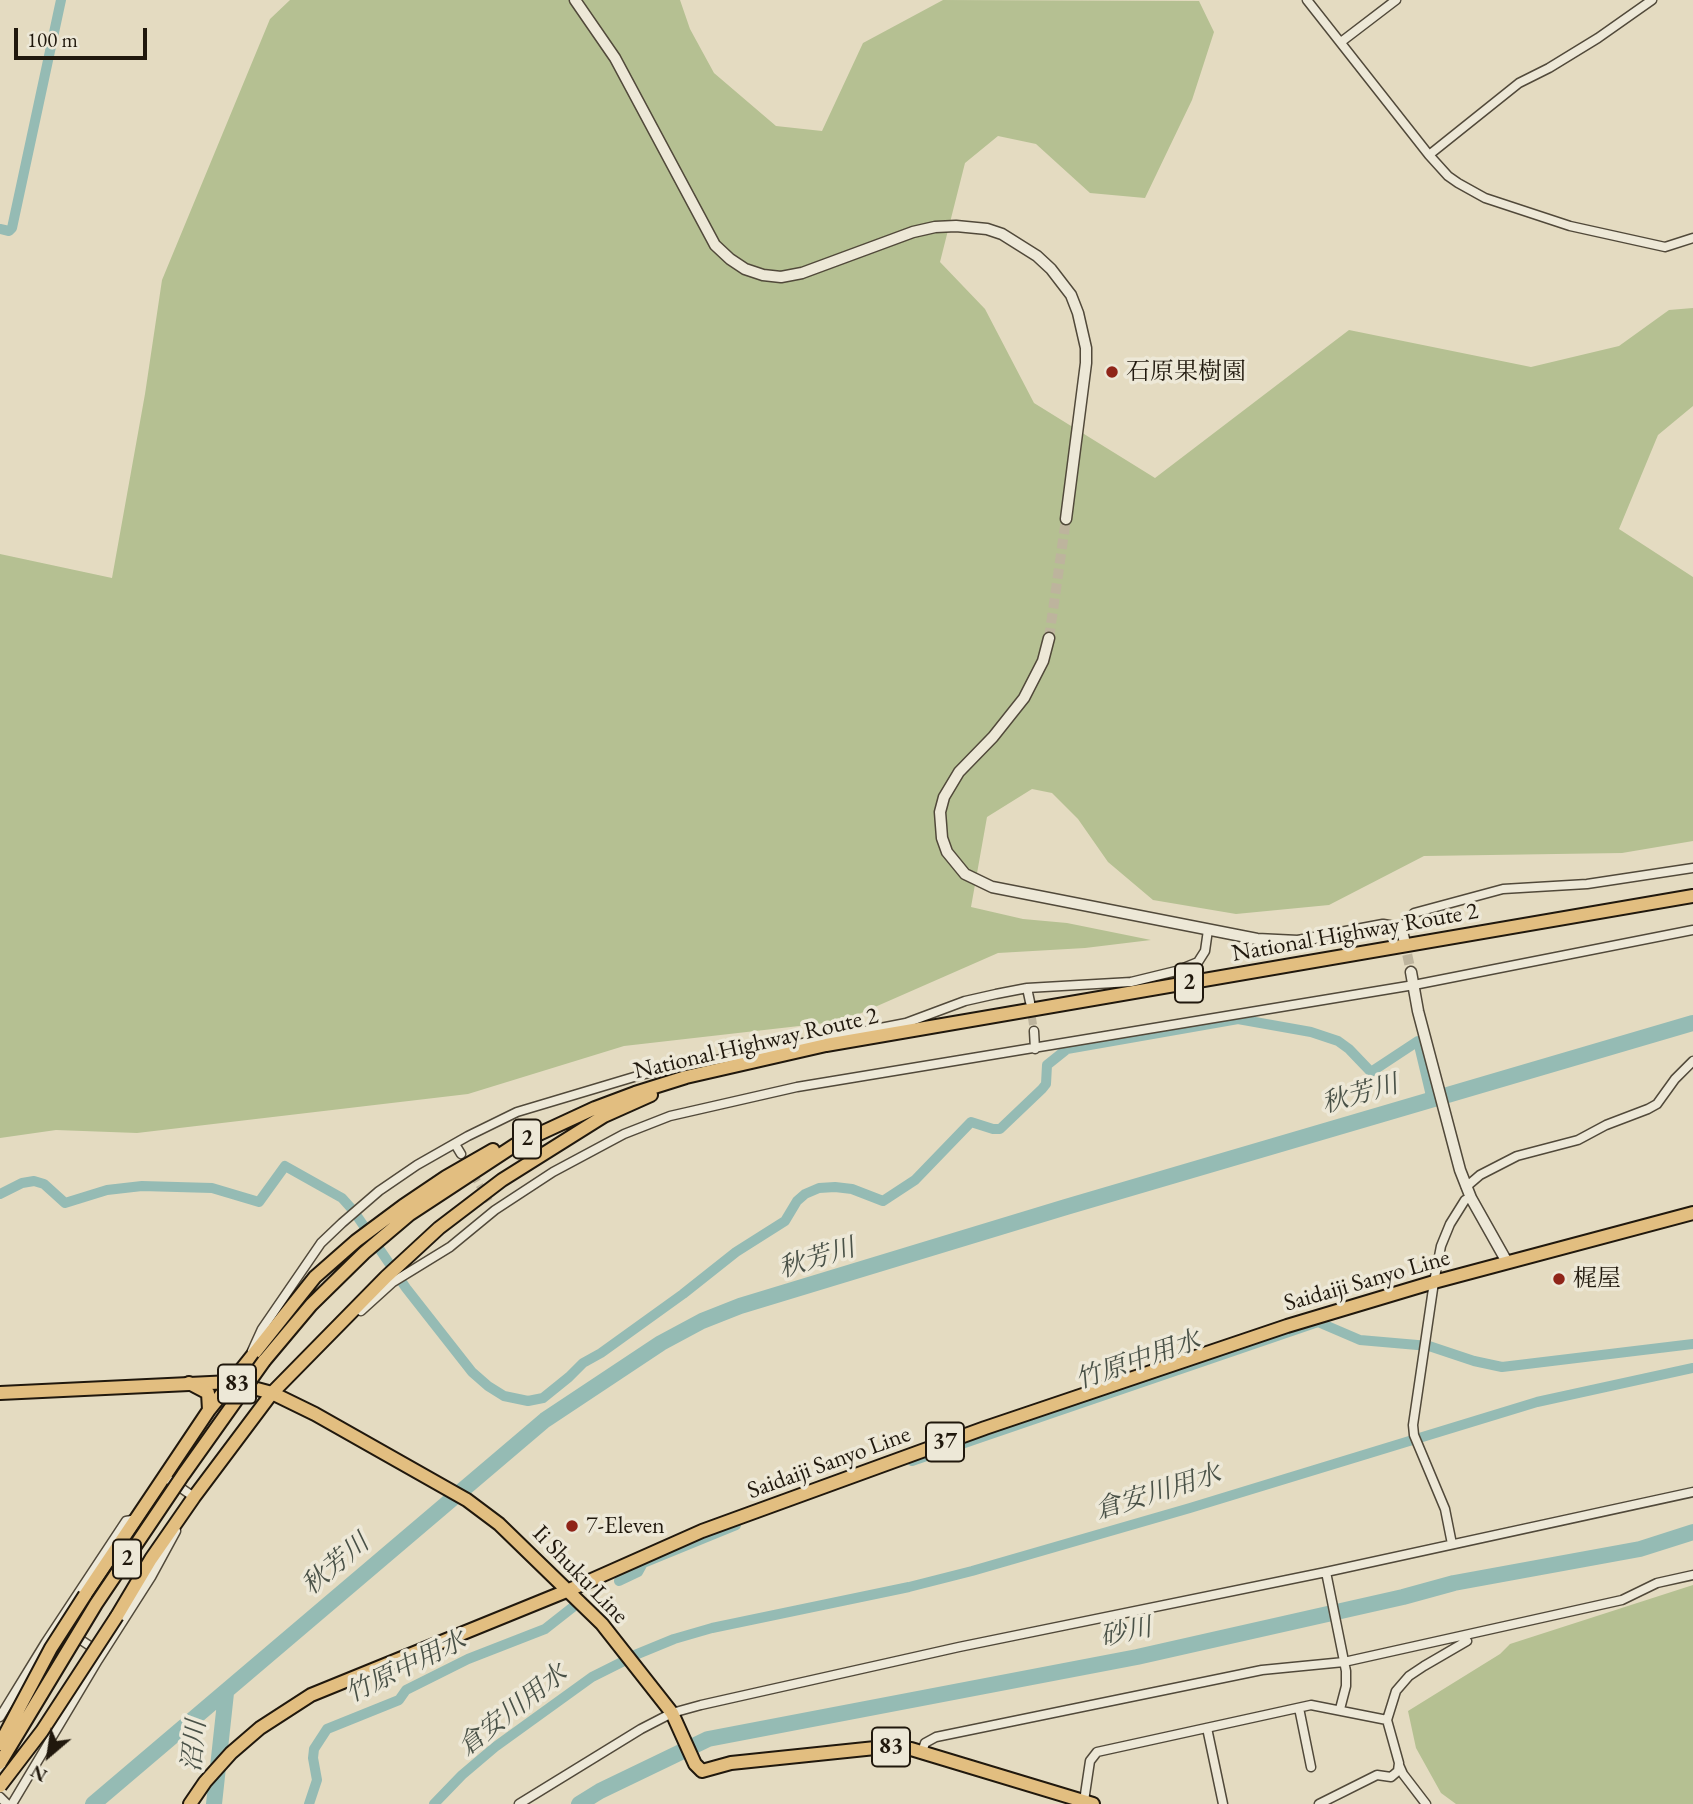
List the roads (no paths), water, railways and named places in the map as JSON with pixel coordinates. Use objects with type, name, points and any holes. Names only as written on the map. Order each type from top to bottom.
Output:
[{"type":"main road","name":"National Highway Route 2","points":[[0,1763],[96,1604],[264,1361],[311,1305],[364,1253],[380,1231],[515,1145],[595,1108],[686,1077],[825,1045],[1693,896]]},
{"type":"main road","points":[[0,1786],[42,1731],[151,1559],[194,1497],[272,1393],[333,1329],[409,1264],[471,1203],[540,1155],[604,1116],[686,1077]]},
{"type":"main road","name":"Saidaiji Sanyo Line","points":[[190,1804],[205,1782],[260,1728],[312,1695],[569,1590],[702,1531],[985,1428],[1287,1326],[1434,1282],[1693,1213]]},
{"type":"main road","points":[[0,1745],[51,1648],[209,1410],[315,1277],[356,1241],[380,1231]]},
{"type":"main road","name":"Ii Shuku Line","points":[[0,1393],[231,1382],[272,1393],[315,1414],[449,1489],[499,1524],[602,1624],[674,1717],[695,1763],[702,1771],[731,1763],[885,1747],[922,1752],[1088,1803]]},
{"type":"main road","points":[[189,1383],[208,1393],[209,1410]]},
{"type":"street","points":[[575,0],[615,58],[715,245],[745,269],[781,277],[802,273],[913,232],[956,226],[986,229],[1002,234],[1037,256],[1051,269],[1071,295],[1078,313],[1086,355],[1066,519]]},
{"type":"street","points":[[1307,0],[1430,155],[1448,176],[1458,183],[1485,198],[1570,226],[1665,247],[1693,239]]},
{"type":"street","points":[[1341,42],[1396,0]]},
{"type":"street","points":[[1430,155],[1520,83],[1598,38],[1652,0]]},
{"type":"street","points":[[1049,638],[1034,682],[1024,698],[993,737],[959,772],[944,797],[939,824],[947,852],[965,874],[992,887],[1277,942],[1320,938],[1384,925],[1401,928]]},
{"type":"street","points":[[1401,928],[1415,913],[1503,889],[1587,884],[1693,868]]},
{"type":"street","points":[[1401,928],[1404,939]]},
{"type":"street","points":[[243,1369],[262,1329],[321,1243],[342,1223],[417,1165],[537,1104],[644,1074],[906,1023],[965,1001],[1027,988],[1132,982],[1176,971],[1198,962],[1205,951],[1208,930]]},
{"type":"street","points":[[409,1264],[450,1247],[495,1210],[582,1156],[624,1134],[670,1116],[797,1087],[1415,985],[1693,930]]},
{"type":"street","points":[[1411,972],[1418,1011],[1466,1187],[1507,1262]]},
{"type":"street","points":[[1027,988],[1030,1002]]},
{"type":"street","points":[[1034,1031],[1035,1049]]},
{"type":"street","points":[[1466,1187],[1480,1175],[1517,1156],[1578,1140],[1606,1125],[1648,1109],[1657,1104],[1675,1079],[1693,1061]]},
{"type":"street","points":[[455,1144],[461,1154]]},
{"type":"street","points":[[1452,1544],[1445,1509],[1414,1435],[1413,1425],[1441,1246],[1450,1224],[1465,1200],[1471,1198]]},
{"type":"street","points":[[489,1201],[495,1210]]},
{"type":"street","points":[[0,1797],[9,1804],[157,1566],[194,1497],[165,1477]]},
{"type":"street","points":[[519,1804],[641,1729],[674,1717],[809,1680],[1693,1492]]},
{"type":"street","points":[[50,1739],[2,1711],[126,1521],[138,1519]]},
{"type":"street","points":[[1326,1572],[1344,1660],[1346,1686],[1340,1709]]},
{"type":"street","points":[[922,1752],[925,1743],[936,1737],[1262,1670],[1344,1660],[1622,1600],[1657,1583],[1693,1575]]},
{"type":"street","points":[[57,1624],[102,1653]]},
{"type":"street","points":[[1426,1804],[1403,1774],[1387,1720],[1396,1691],[1409,1676],[1467,1642]]},
{"type":"street","points":[[1088,1803],[1090,1761],[1097,1752],[1311,1705],[1387,1720]]},
{"type":"street","points":[[1299,1707],[1311,1767]]},
{"type":"street","points":[[1207,1728],[1223,1804]]},
{"type":"street","points":[[1319,1804],[1377,1774],[1391,1777],[1398,1772],[1398,1762]]},
{"type":"waterway","points":[[0,229],[9,231],[12,228],[61,0]]},
{"type":"waterway","points":[[357,1216],[406,1288],[472,1372],[504,1396],[528,1401],[543,1398],[583,1363],[683,1294],[736,1252],[785,1221],[797,1201],[805,1194],[819,1188],[835,1187],[852,1189],[883,1201],[915,1180],[971,1122],[1000,1129],[1042,1089],[1046,1084],[1047,1065],[1067,1049],[1238,1019],[1311,1032],[1338,1041],[1371,1072],[1418,1041],[1432,1100]]},
{"type":"waterway","name":"秋芳川","points":[[93,1804],[545,1420],[661,1343],[702,1321],[740,1306],[1066,1207],[1693,1023]]},
{"type":"waterway","points":[[0,1194],[22,1183],[34,1181],[44,1184],[65,1203],[107,1190],[142,1186],[212,1188],[259,1202],[285,1166],[342,1198],[351,1208]]},
{"type":"waterway","name":"竹原中用水","points":[[912,1461],[1318,1322],[1360,1340],[1429,1346],[1502,1367],[1693,1344]]},
{"type":"waterway","name":"倉安川用水","points":[[635,1655],[674,1639],[712,1628],[909,1587],[972,1571],[1190,1508],[1537,1402],[1693,1368]]},
{"type":"waterway","name":"竹原中用水","points":[[619,1581],[638,1572],[643,1563],[736,1525]]},
{"type":"waterway","name":"砂川","points":[[579,1804],[600,1791],[708,1739],[1137,1657],[1454,1583],[1640,1549],[1693,1532]]},
{"type":"waterway","name":"竹原中用水","points":[[309,1804],[317,1780],[314,1749],[327,1729],[399,1700],[406,1690],[468,1659],[545,1629],[573,1607]]},
{"type":"waterway","name":"倉安川用水","points":[[434,1804],[495,1747],[592,1677],[624,1661]]},
{"type":"waterway","name":"沼川","points":[[214,1804],[226,1693]]},
{"type":"tunnel","points":[[1049,638],[1066,519]]},
{"type":"tunnel","points":[[1404,940],[1411,972]]},
{"type":"tunnel","points":[[1030,1005],[1034,1031]]},
{"type":"tunnel","points":[[461,1154],[489,1201]]},
{"type":"place","name":"石原果樹園","points":[[1112,372]]},
{"type":"place","name":"梶屋","points":[[1559,1279]]},
{"type":"place","name":"7-Eleven","points":[[572,1526]]}]
